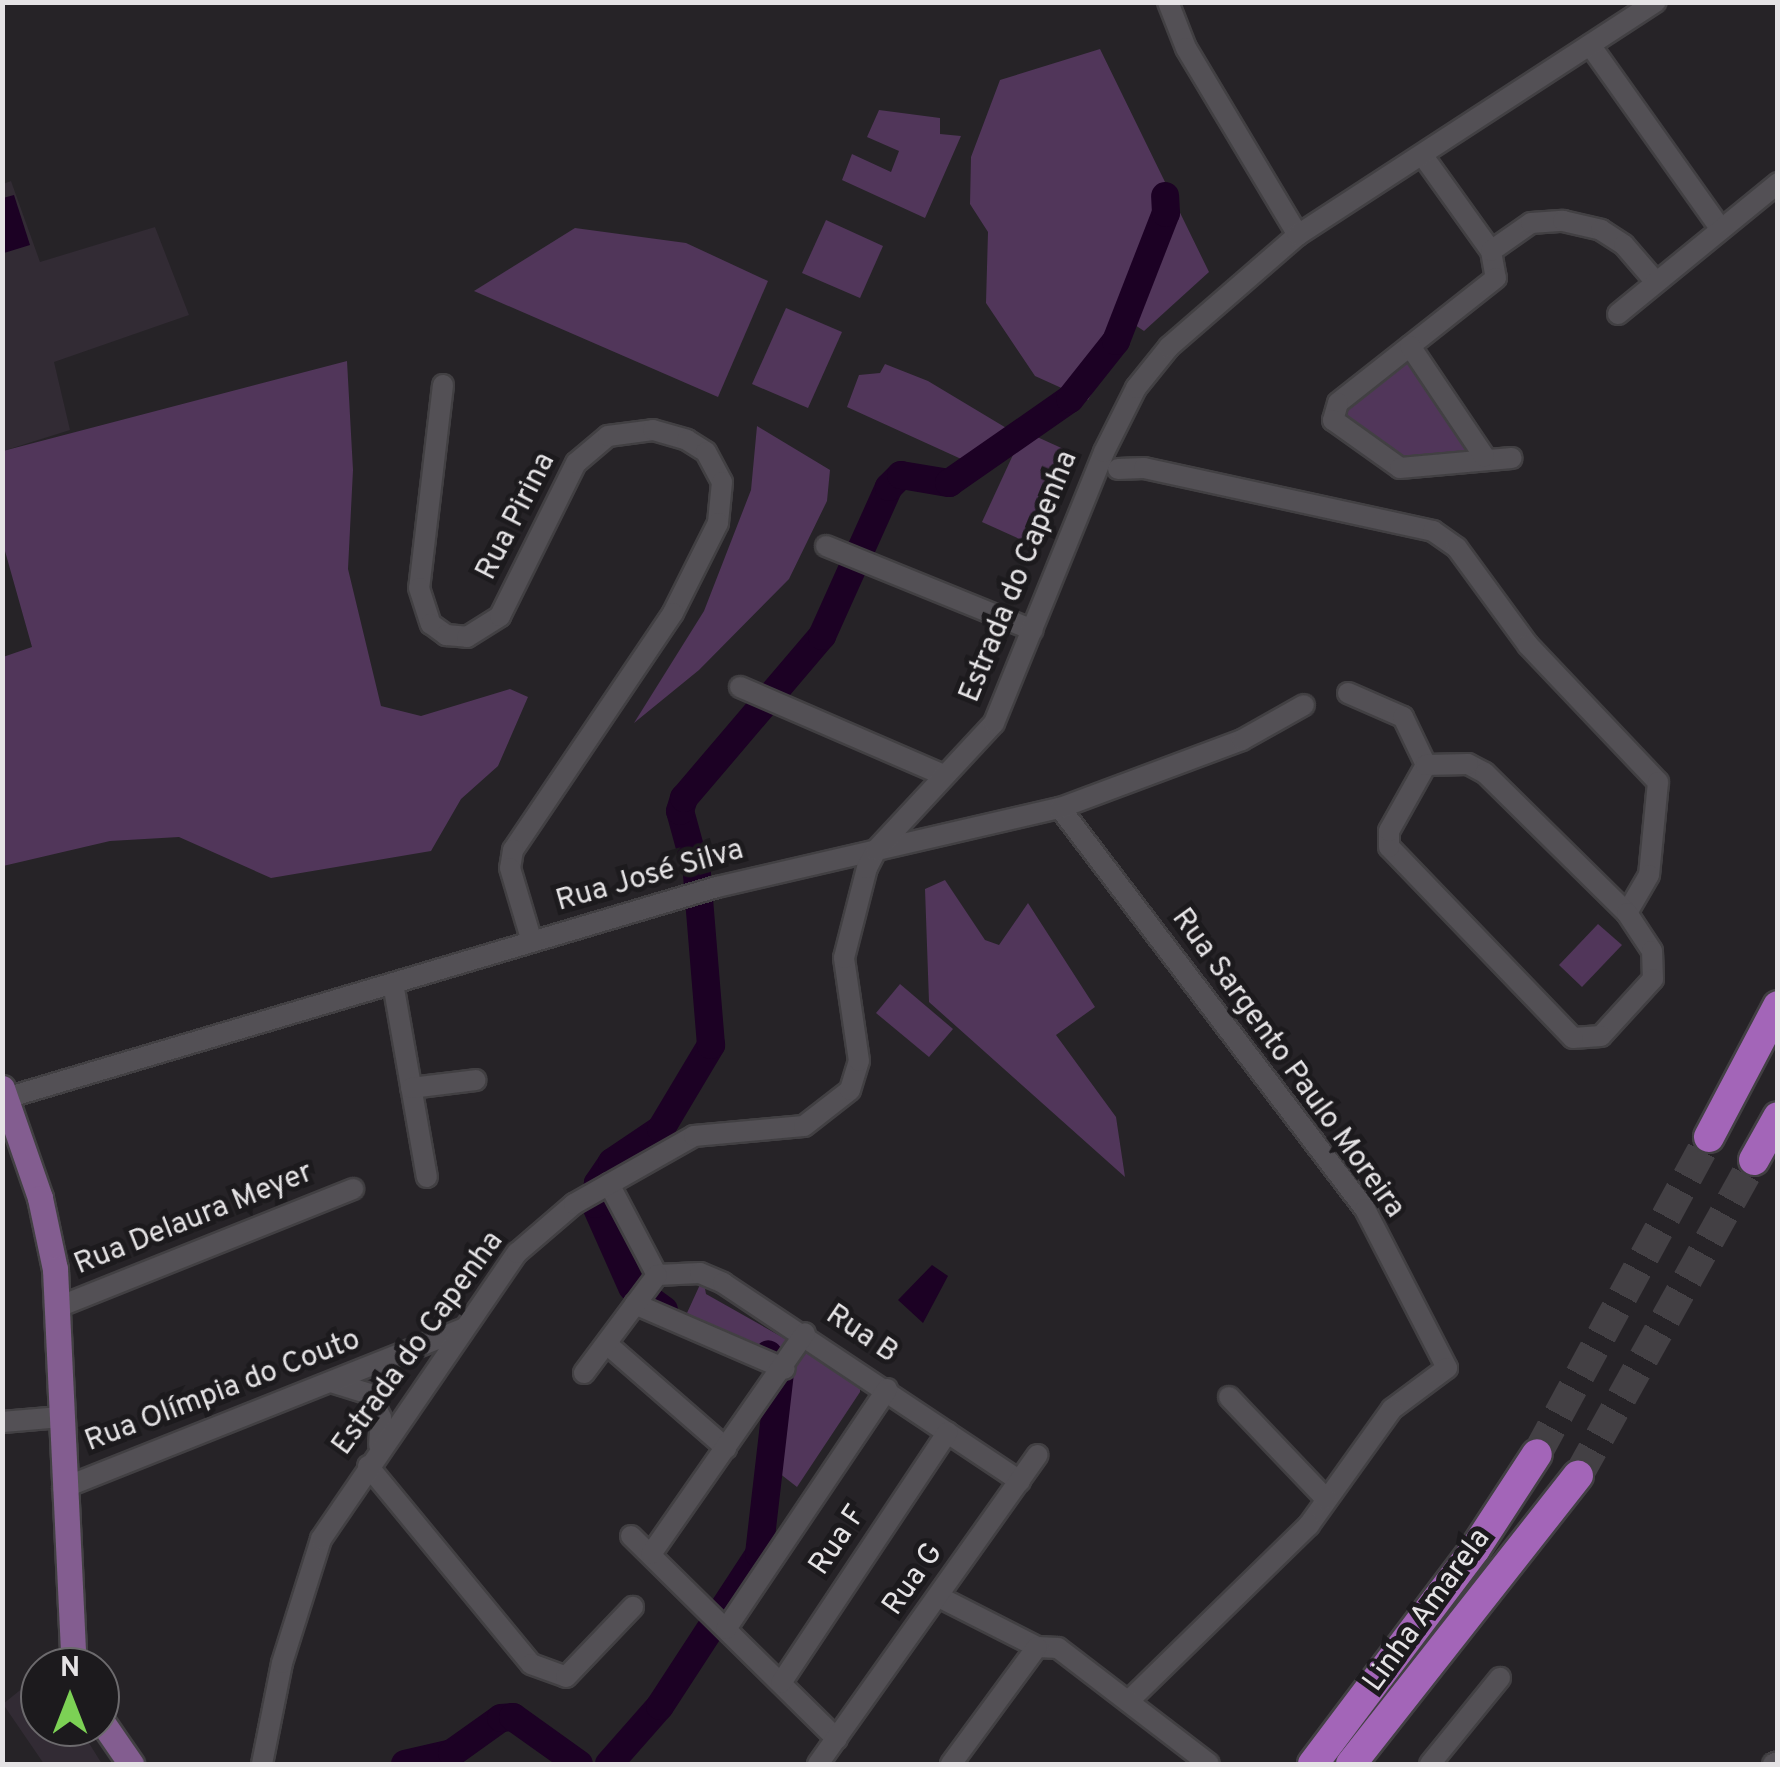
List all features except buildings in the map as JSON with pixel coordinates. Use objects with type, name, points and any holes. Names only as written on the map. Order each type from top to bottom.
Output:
[{"type":"highway","points":[[1709,1138],[1778,1006]]},
{"type":"highway","points":[[1754,1160],[1778,1117]]},
{"type":"highway","name":"Linha Amarela","points":[[1313,1764],[1537,1454]]},
{"type":"highway","name":"Linha Amarela","points":[[1351,1764],[1578,1476]]},
{"type":"highway","points":[[1368,1764],[1417,1682]]},
{"type":"main road","points":[[4,1093],[48,1231],[58,1307],[62,1488],[73,1647]]},
{"type":"street","points":[[1168,2],[1186,48],[1298,236]]},
{"type":"street","name":"Estrada do Capenha","points":[[262,1764],[304,1583],[321,1540],[517,1253],[574,1204],[694,1136],[804,1126],[850,1090],[860,1060],[844,958],[876,850],[994,723],[1108,467],[1136,388],[1168,346],[1298,236],[1656,2]]},
{"type":"street","points":[[1590,45],[1721,229]]},
{"type":"street","points":[[1423,156],[1490,250],[1496,278],[1338,403],[1338,428],[1400,468],[1430,470],[1484,456],[1512,458]]},
{"type":"street","points":[[1618,314],[1778,184]]},
{"type":"street","points":[[1490,250],[1532,223],[1563,222],[1600,230],[1624,245],[1655,281]]},
{"type":"street","points":[[1410,346],[1484,456]]},
{"type":"street","name":"Rua Pirina","points":[[443,384],[419,588],[431,624],[446,634],[467,638],[500,616],[576,463],[608,436],[654,430],[688,440],[706,452],[722,482],[718,523],[672,613],[513,850],[510,868],[532,942]]},
{"type":"street","points":[[1108,467],[1144,468],[1253,498],[1446,541],[1528,645],[1658,782],[1649,875],[1627,913]]},
{"type":"street","points":[[826,546],[1033,630]]},
{"type":"street","points":[[740,687],[944,775]]},
{"type":"street","points":[[1348,693],[1403,717],[1426,766]]},
{"type":"street","name":"Rua José Silva","points":[[4,1093],[717,888],[1060,808],[1242,740],[1304,705]]},
{"type":"street","points":[[1468,764],[1485,772],[1627,913],[1652,951],[1654,980],[1601,1036],[1582,1042],[1533,999],[1389,847],[1389,831],[1426,766],[1468,764]]},
{"type":"street","name":"Rua Sargento Paulo Moreira","points":[[1060,808],[1365,1209],[1447,1368],[1392,1409],[1326,1499]]},
{"type":"street","points":[[392,984],[426,1177]]},
{"type":"street","points":[[411,1088],[476,1080]]},
{"type":"street","points":[[608,1185],[645,1290],[785,1369]]},
{"type":"street","name":"Rua Delaura Meyer","points":[[58,1307],[353,1189]]},
{"type":"street","name":"Rua B","points":[[645,1290],[700,1272],[805,1333],[1020,1481]]},
{"type":"street","points":[[584,1373],[645,1290]]},
{"type":"street","name":"Rua Olímpia do Couto","points":[[62,1488],[462,1329]]},
{"type":"street","points":[[651,1554],[785,1369],[805,1333]]},
{"type":"street","points":[[608,1345],[726,1448]]},
{"type":"street","points":[[331,1383],[369,1394],[381,1418],[373,1459],[531,1664],[566,1676],[633,1607]]},
{"type":"street","points":[[726,1629],[887,1389]]},
{"type":"street","points":[[1131,1699],[1309,1525],[1326,1499],[1230,1397]]},
{"type":"street","points":[[2,1422],[60,1416]]},
{"type":"street","name":"Rua F","points":[[781,1683],[948,1432]]},
{"type":"street","name":"Rua G","points":[[818,1764],[1038,1456]]},
{"type":"street","points":[[631,1536],[838,1738]]},
{"type":"street","points":[[939,1597],[1037,1648],[1058,1648],[1131,1699],[1209,1764]]},
{"type":"street","points":[[951,1764],[1037,1648]]},
{"type":"street","points":[[1430,1764],[1500,1678]]},
{"type":"shaded area","points":[[1100,49],[1209,272],[1144,331],[1132,323],[1088,400],[1035,376],[986,303],[988,232],[970,204],[971,157],[1000,80]]},
{"type":"shaded area","points":[[879,110],[940,118],[940,134],[961,136],[925,218],[842,180],[852,154],[891,172],[899,151],[867,137]]},
{"type":"shaded area","points":[[11,181],[40,262],[155,227],[189,315],[54,362],[70,430],[3,451],[3,184]]},
{"type":"shaded area","points":[[14,195],[30,245],[4,253],[3,198]]},
{"type":"shaded area","points":[[826,220],[883,246],[860,298],[802,273]]},
{"type":"shaded area","points":[[575,228],[686,243],[768,281],[718,397],[474,291]]},
{"type":"shaded area","points":[[786,308],[842,332],[808,408],[752,384]]},
{"type":"shaded area","points":[[1407,358],[1468,445],[1465,451],[1429,460],[1400,457],[1342,416],[1343,403]]},
{"type":"shaded area","points":[[347,361],[353,470],[348,569],[381,706],[421,716],[510,689],[528,697],[498,766],[461,799],[431,851],[271,878],[179,837],[110,841],[3,866],[3,657],[32,647],[3,544],[3,451]]},
{"type":"shaded area","points":[[885,364],[928,381],[1008,429],[970,463],[847,407],[859,375],[880,373]]},
{"type":"shaded area","points":[[757,426],[830,470],[827,501],[789,579],[699,670],[634,723],[704,611],[751,490]]},
{"type":"shaded area","points":[[1024,431],[1079,456],[1037,547],[982,522]]},
{"type":"shaded area","points":[[945,880],[985,940],[999,945],[1028,903],[1095,1007],[1056,1035],[1116,1117],[1125,1177],[929,1002],[925,889]]},
{"type":"shaded area","points":[[1598,924],[1622,945],[1582,987],[1559,965]]},
{"type":"shaded area","points":[[900,984],[953,1029],[929,1057],[876,1013]]},
{"type":"shaded area","points":[[932,1265],[948,1276],[923,1323],[898,1300]]},
{"type":"shaded area","points":[[703,1278],[706,1294],[860,1381],[860,1392],[797,1487],[765,1462],[759,1448],[776,1414],[778,1363],[687,1313]]},
{"type":"shaded area","points":[[20,1690],[20,1729],[3,1704]]},
{"type":"shaded area","points":[[32,1747],[91,1747],[102,1764],[44,1764]]},
{"type":"waterway","points":[[664,1310],[632,1287],[595,1204],[598,1183],[612,1162],[661,1129],[711,1045],[697,873],[680,811],[684,798],[822,636],[889,487],[901,475],[949,483],[1070,399],[1116,341],[1166,213],[1165,196]]},
{"type":"waterway","points":[[609,1764],[660,1706],[759,1554],[780,1373],[768,1354]]},
{"type":"waterway","points":[[405,1764],[452,1753],[501,1718],[513,1717],[579,1764]]},
{"type":"tunnel","points":[[1537,1454],[1709,1137]]},
{"type":"tunnel","points":[[1578,1476],[1754,1160]]}]
